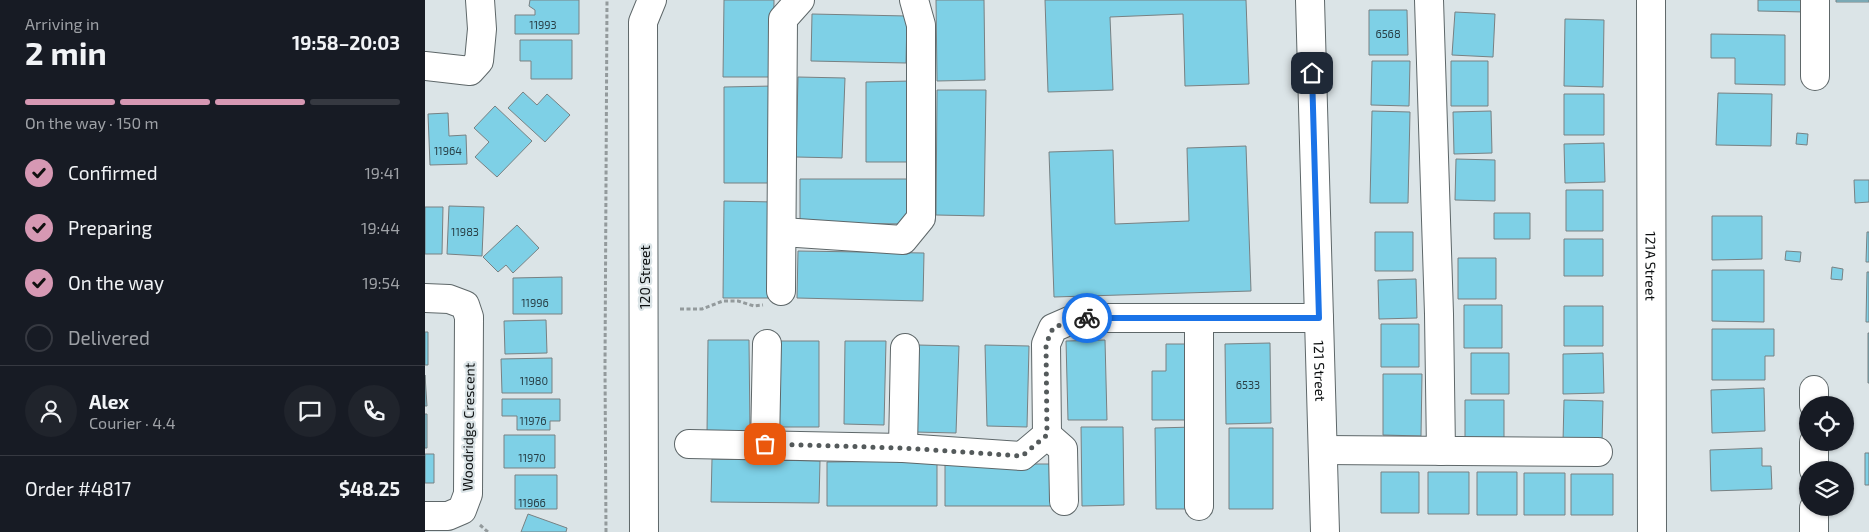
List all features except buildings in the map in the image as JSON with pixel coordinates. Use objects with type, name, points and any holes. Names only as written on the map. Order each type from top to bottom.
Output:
[{"type":"street","points":[[425,66],[469,71],[479,61],[482,29],[479,0]]},
{"type":"street","points":[[781,291],[783,19],[800,0]]},
{"type":"street","points":[[782,232],[903,240],[921,218],[921,25],[915,0]]},
{"type":"street","name":"121 Street","points":[[1310,0],[1325,532]]},
{"type":"street","points":[[1429,0],[1439,314],[1441,451]]},
{"type":"street","name":"121A Street","points":[[1651,0],[1652,532]]},
{"type":"street","points":[[1815,0],[1815,76]]},
{"type":"street","name":"120 Street","points":[[643,7],[645,532]]},
{"type":"street","name":"Woodridge Crescent","points":[[425,298],[449,299],[465,305],[469,317],[468,494],[462,510],[448,516],[425,516]]},
{"type":"street","points":[[1064,501],[1063,449],[1047,435],[1046,344],[1053,328],[1076,318],[1319,318]]},
{"type":"street","points":[[1199,318],[1199,506]]},
{"type":"street","points":[[765,444],[767,344]]},
{"type":"street","points":[[903,448],[905,348]]},
{"type":"street","points":[[689,444],[903,448],[1022,456],[1047,435]]},
{"type":"street","points":[[1323,450],[1598,452]]},
{"type":"street","points":[[1814,516],[1814,532]]},
{"type":"path","points":[[607,0],[605,367],[607,532]]},
{"type":"path","points":[[680,309],[702,309],[723,301],[738,301],[755,306],[769,305],[777,300],[781,291]]},
{"type":"way so far","points":[[765,444],[903,448],[1022,456],[1047,435],[1046,344],[1053,328],[1076,318],[1087,318]]},
{"type":"route","points":[[1087,318],[1319,318],[1312,73]]}]
